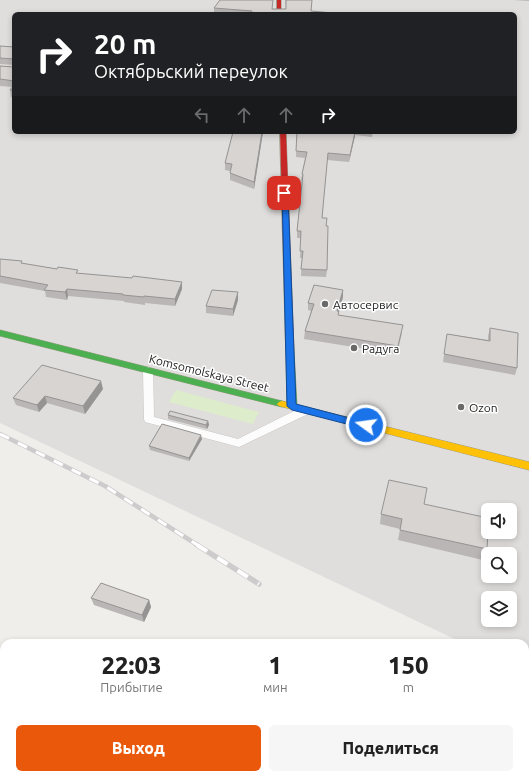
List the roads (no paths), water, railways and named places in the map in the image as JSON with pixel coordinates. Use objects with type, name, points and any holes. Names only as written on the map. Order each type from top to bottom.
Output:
[{"type":"street","points":[[279,0],[279,12]]},
{"type":"street","points":[[282,134],[292,406]]},
{"type":"street","name":"Komsomolskaya Street","points":[[0,333],[529,466]]},
{"type":"lane","points":[[148,370],[150,419],[239,443],[306,410]]},
{"type":"railway","points":[[0,434],[105,486],[199,546]]},
{"type":"railway","points":[[197,545],[259,584]]},
{"type":"place","name":"Автосервис","points":[[325,304]]},
{"type":"place","name":"Радуга","points":[[354,348]]},
{"type":"place","name":"Ozon","points":[[461,407]]}]
